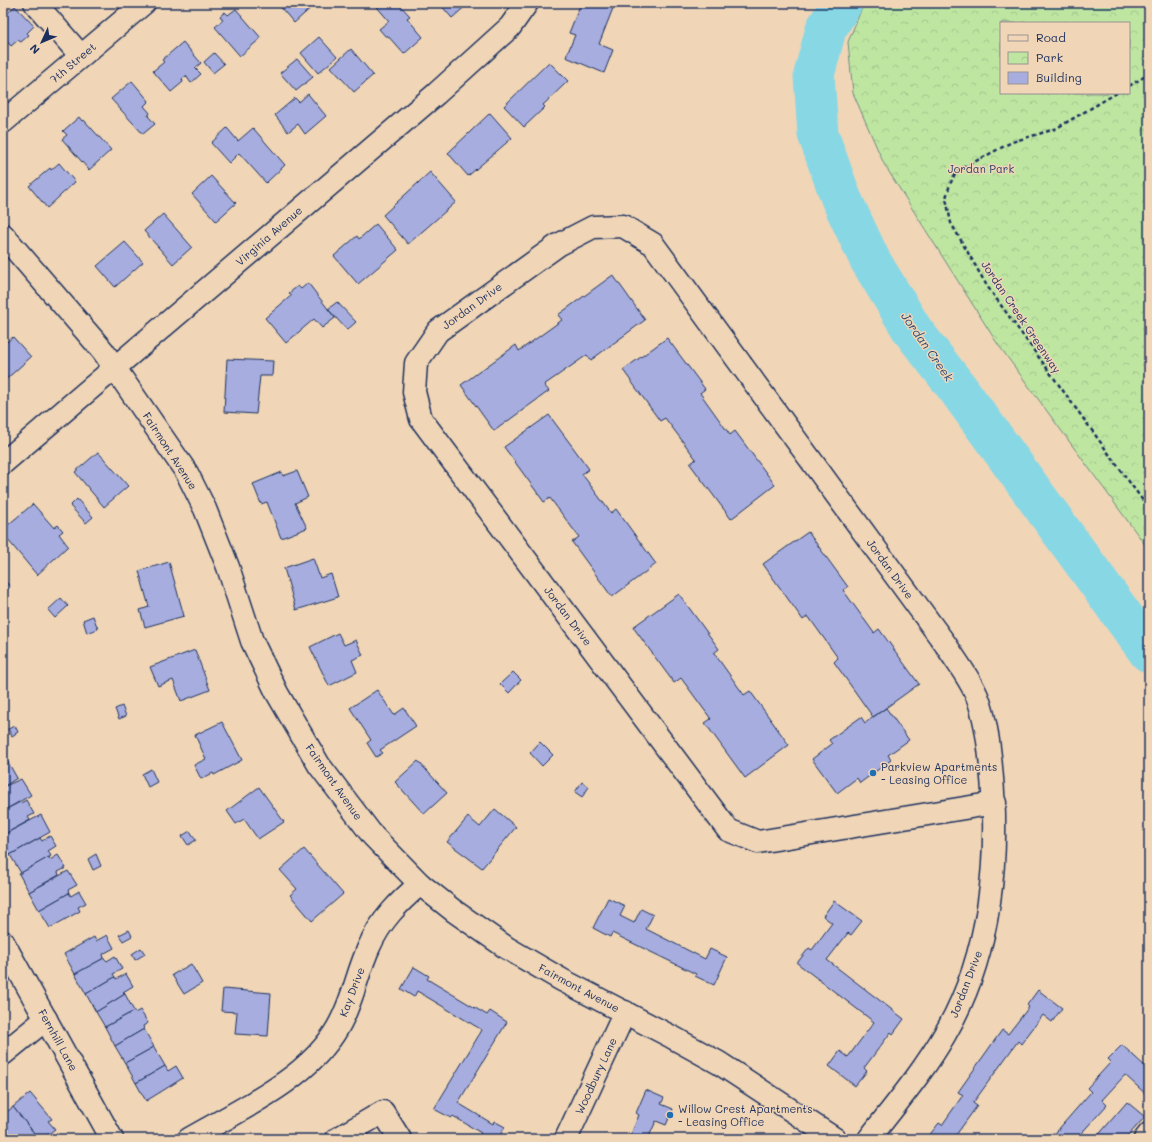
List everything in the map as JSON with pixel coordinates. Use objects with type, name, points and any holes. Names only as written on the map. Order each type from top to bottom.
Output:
[{"type":"street","points":[[35,3],[82,56]]},
{"type":"street","name":"7th Street","points":[[3,122],[144,3]]},
{"type":"street","name":"Virginia Avenue","points":[[3,463],[436,94],[510,27],[527,3]]},
{"type":"street","name":"Jordan Drive","points":[[869,1139],[945,1034],[960,1006],[973,970],[984,929],[992,887],[995,804],[989,741],[977,696],[946,645],[653,244],[623,226],[593,227],[558,245],[438,331],[416,363],[414,392],[421,419],[728,830],[758,842],[995,804]]},
{"type":"street","name":"Fairmont Avenue","points":[[3,235],[103,351],[187,473],[205,509],[228,567],[252,641],[277,693],[319,765],[373,836],[420,884],[454,911],[506,948],[562,980],[626,1012],[719,1063],[835,1139]]},
{"type":"street","name":"Kay Drive","points":[[189,1139],[275,1088],[307,1064],[320,1052],[338,1028],[351,1001],[369,947],[382,923],[399,902],[420,884]]},
{"type":"street","name":"Fernhill Lane","points":[[3,942],[112,1139]]},
{"type":"street","name":"Woodbury Lane","points":[[566,1139],[626,1012]]},
{"type":"street","points":[[3,1054],[46,1019]]},
{"type":"street","points":[[337,1139],[383,1112],[400,1139]]},
{"type":"street","points":[[1145,1139],[1149,1134]]},
{"type":"path","points":[[1130,85],[1149,74]]},
{"type":"path","name":"Jordan Creek Greenway","points":[[1115,94],[1055,129],[1012,142],[957,171],[950,184],[946,198],[951,223],[987,286],[1149,509]]},
{"type":"green space","name":"Jordan Park","points":[[864,3],[1149,3],[1149,550],[997,343],[884,164],[853,93],[848,42]]},
{"type":"building","points":[[277,3],[313,3],[314,5],[294,23]]},
{"type":"building","points":[[383,3],[398,3],[410,16],[407,18],[423,37],[404,54],[387,35],[386,37],[379,29],[389,21],[377,7]]},
{"type":"building","points":[[439,3],[469,3],[452,18]]},
{"type":"building","points":[[581,3],[615,3],[599,44],[613,50],[604,73],[566,57],[575,35],[569,33]]},
{"type":"building","points":[[15,6],[34,26],[27,33],[29,35],[21,42],[18,40],[11,46],[3,37],[3,17]]},
{"type":"building","points":[[236,9],[261,38],[240,56],[215,27],[223,20],[220,16],[225,12],[228,15]]},
{"type":"building","points":[[319,37],[337,57],[318,73],[301,53]]},
{"type":"building","points":[[183,42],[201,63],[195,68],[201,74],[191,83],[186,76],[182,79],[183,82],[171,92],[153,71],[164,62],[162,60]]},
{"type":"building","points":[[351,49],[373,75],[354,92],[331,67]]},
{"type":"building","points":[[214,53],[224,64],[213,73],[204,62]]},
{"type":"building","points":[[297,59],[313,77],[296,91],[280,73]]},
{"type":"building","points":[[549,62],[568,81],[543,105],[545,107],[524,127],[504,106]]},
{"type":"building","points":[[132,81],[149,101],[144,106],[150,113],[148,116],[155,124],[143,134],[111,99]]},
{"type":"building","points":[[308,94],[326,116],[305,134],[298,124],[288,132],[275,115],[295,98],[299,102]]},
{"type":"building","points":[[490,113],[512,138],[468,176],[448,153]]},
{"type":"building","points":[[79,117],[82,121],[84,120],[111,150],[89,170],[62,139],[67,135],[63,131]]},
{"type":"building","points":[[227,128],[238,141],[253,128],[285,165],[266,183],[239,153],[229,163],[211,143]]},
{"type":"building","points":[[59,163],[75,182],[47,208],[29,186],[50,168],[51,170]]},
{"type":"building","points":[[430,172],[456,202],[408,244],[383,215]]},
{"type":"building","points":[[211,176],[236,203],[216,221],[192,194]]},
{"type":"building","points":[[163,214],[192,247],[173,264],[144,231]]},
{"type":"building","points":[[376,224],[398,250],[358,284],[334,256],[357,236],[359,239]]},
{"type":"building","points":[[125,242],[143,262],[115,287],[97,266]]},
{"type":"building","points":[[613,275],[645,320],[591,360],[587,355],[544,385],[549,391],[494,431],[461,385],[516,345],[519,351],[562,320],[558,315]]},
{"type":"building","points":[[308,283],[335,318],[322,328],[314,319],[286,343],[265,318],[292,295],[289,293],[298,286],[301,289]]},
{"type":"building","points":[[337,302],[356,322],[347,330],[328,309]]},
{"type":"building","points":[[13,337],[31,357],[3,382],[3,345]]},
{"type":"building","points":[[667,338],[705,389],[700,393],[730,435],[735,431],[775,485],[731,519],[690,464],[696,459],[665,418],[660,421],[623,370]]},
{"type":"building","points":[[227,359],[273,361],[272,376],[260,376],[256,414],[224,412]]},
{"type":"building","points":[[549,415],[589,469],[582,474],[611,513],[616,509],[656,564],[612,597],[572,542],[579,537],[550,498],[544,502],[504,447]]},
{"type":"building","points":[[98,452],[128,486],[104,507],[75,472]]},
{"type":"building","points":[[297,471],[308,497],[295,503],[307,528],[281,538],[267,502],[261,504],[253,484],[282,472],[283,476]]},
{"type":"building","points":[[77,499],[93,517],[86,523],[70,506]]},
{"type":"building","points":[[33,504],[54,528],[58,525],[63,531],[59,534],[68,546],[37,575],[3,534],[3,529]]},
{"type":"building","points":[[808,532],[848,587],[843,590],[874,633],[879,629],[919,684],[873,717],[834,662],[838,658],[808,616],[803,620],[763,564]]},
{"type":"building","points":[[313,558],[320,578],[331,574],[338,597],[296,610],[284,568]]},
{"type":"building","points":[[169,562],[184,616],[145,627],[140,610],[149,607],[139,571]]},
{"type":"building","points":[[3,578],[10,587],[3,593]]},
{"type":"building","points":[[679,594],[719,649],[714,653],[744,695],[750,691],[789,745],[745,778],[705,723],[711,719],[681,678],[674,683],[633,627]]},
{"type":"building","points":[[61,598],[68,606],[55,618],[48,610]]},
{"type":"building","points":[[93,616],[98,629],[87,633],[83,620]]},
{"type":"building","points":[[338,633],[344,645],[356,640],[363,655],[352,660],[357,672],[329,686],[310,647]]},
{"type":"building","points":[[195,650],[210,690],[181,701],[173,680],[158,686],[150,667]]},
{"type":"building","points":[[513,672],[521,680],[509,693],[500,684]]},
{"type":"building","points":[[377,690],[394,715],[404,708],[416,726],[380,750],[383,753],[376,757],[367,743],[371,740],[350,708]]},
{"type":"building","points":[[122,706],[126,716],[119,719],[115,709]]},
{"type":"building","points":[[886,708],[909,740],[888,755],[891,760],[860,783],[857,778],[837,793],[812,759],[832,744],[829,740],[861,717],[865,723]]},
{"type":"building","points":[[222,722],[242,760],[214,775],[213,773],[201,779],[194,765],[206,759],[195,735]]},
{"type":"building","points":[[15,726],[18,732],[12,736],[8,729]]},
{"type":"building","points":[[540,742],[553,755],[542,766],[530,753]]},
{"type":"building","points":[[5,757],[17,778],[3,787],[3,759]]},
{"type":"building","points":[[418,761],[447,793],[424,814],[395,782]]},
{"type":"building","points":[[151,769],[157,782],[148,787],[142,774]]},
{"type":"building","points":[[21,779],[31,795],[3,811],[3,787]]},
{"type":"building","points":[[582,782],[589,787],[582,797],[575,792]]},
{"type":"building","points":[[259,787],[284,822],[258,839],[244,819],[236,824],[227,811]]},
{"type":"building","points":[[26,800],[34,814],[28,817],[30,820],[3,835],[3,811]]},
{"type":"building","points":[[495,809],[516,827],[482,868],[447,842],[468,817],[480,827]]},
{"type":"building","points":[[41,815],[50,832],[10,855],[3,842],[3,835]]},
{"type":"building","points":[[190,831],[196,840],[188,845],[182,836]]},
{"type":"building","points":[[50,836],[56,846],[48,851],[51,856],[21,873],[10,855],[40,838],[42,841]]},
{"type":"building","points":[[304,849],[343,894],[312,921],[290,895],[297,889],[280,870]]},
{"type":"building","points":[[96,854],[101,866],[93,870],[88,859]]},
{"type":"building","points":[[58,855],[66,868],[58,872],[59,875],[29,892],[19,874],[49,857],[50,860]]},
{"type":"building","points":[[68,871],[77,885],[68,890],[69,893],[39,910],[29,892]]},
{"type":"building","points":[[79,891],[86,903],[78,907],[80,911],[50,928],[39,910],[69,893],[71,896]]},
{"type":"building","points":[[608,898],[625,906],[620,916],[634,923],[641,909],[653,915],[646,929],[705,959],[710,949],[727,957],[714,985],[695,976],[696,974],[612,933],[610,937],[593,928]]},
{"type":"building","points":[[834,901],[862,921],[851,935],[848,933],[827,960],[904,1019],[893,1034],[891,1032],[864,1068],[867,1071],[855,1086],[829,1066],[840,1051],[848,1057],[874,1022],[797,963],[809,948],[812,950],[832,923],[823,916]]},
{"type":"building","points":[[129,930],[132,936],[123,941],[119,935]]},
{"type":"building","points":[[107,935],[114,948],[103,954],[104,958],[75,974],[64,954],[94,937],[96,941]]},
{"type":"building","points":[[141,948],[145,954],[135,960],[132,954]]},
{"type":"building","points":[[115,956],[122,969],[113,974],[115,977],[86,994],[75,974],[104,958],[107,961]]},
{"type":"building","points":[[191,964],[202,983],[184,994],[172,975]]},
{"type":"building","points":[[414,967],[429,976],[427,979],[487,1015],[490,1011],[507,1022],[458,1103],[493,1124],[494,1121],[505,1127],[498,1139],[477,1139],[481,1133],[453,1116],[451,1118],[434,1109],[482,1030],[417,991],[414,997],[401,989]]},
{"type":"building","points":[[126,974],[133,986],[123,992],[125,994],[96,1012],[86,994],[115,977],[116,979]]},
{"type":"building","points":[[223,989],[271,993],[268,1036],[235,1034],[237,1012],[221,1011]]},
{"type":"building","points":[[1038,990],[1062,1008],[1052,1022],[1043,1015],[1021,1044],[1018,1041],[973,1103],[977,1106],[956,1135],[962,1139],[931,1139],[928,1137],[939,1123],[942,1125],[963,1095],[958,1092],[1002,1030],[1008,1034],[1029,1007],[1027,1005]]},
{"type":"building","points":[[125,994],[134,1011],[105,1027],[96,1012]]},
{"type":"building","points":[[140,1010],[148,1023],[143,1026],[144,1029],[115,1046],[105,1027],[134,1011],[135,1013]]},
{"type":"building","points":[[144,1029],[154,1047],[125,1063],[115,1046]]},
{"type":"building","points":[[1122,1045],[1149,1070],[1149,1097],[1125,1075],[1102,1100],[1107,1105],[1076,1139],[1050,1139],[1091,1092],[1087,1088],[1111,1062],[1108,1059]]},
{"type":"building","points":[[154,1047],[165,1066],[136,1083],[125,1063]]},
{"type":"building","points":[[165,1066],[168,1071],[176,1066],[183,1078],[146,1101],[136,1083]]},
{"type":"building","points":[[646,1090],[664,1098],[661,1104],[673,1109],[666,1125],[656,1121],[648,1139],[629,1139],[639,1115],[636,1113]]},
{"type":"building","points":[[30,1093],[52,1119],[48,1121],[55,1129],[42,1139],[39,1139],[13,1107]]},
{"type":"building","points":[[1127,1102],[1145,1117],[1125,1139],[1095,1139]]},
{"type":"building","points":[[13,1107],[34,1133],[31,1136],[33,1139],[13,1139],[3,1127],[3,1115]]},
{"type":"building","points":[[3,1127],[13,1139],[3,1139]]},
{"type":"waterway","name":"Jordan Creek","points":[[842,3],[826,29],[814,75],[818,134],[841,198],[870,260],[913,331],[958,389],[1149,652]]},
{"type":"place","name":"Parkview Apartments - Leasing Office","points":[[873,773]]},
{"type":"place","name":"Willow Crest Apartments - Leasing Office","points":[[670,1115]]}]
